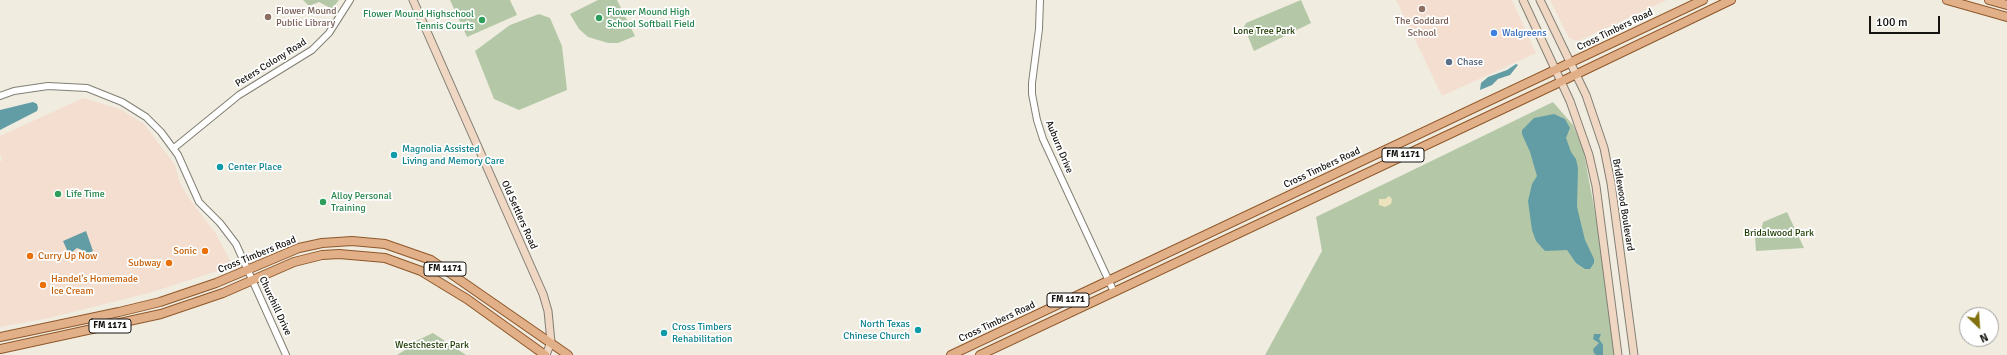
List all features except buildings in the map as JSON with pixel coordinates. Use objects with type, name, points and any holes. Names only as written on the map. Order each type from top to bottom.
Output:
[{"type":"main road","name":"Old Settlers Road","points":[[413,0],[543,294],[548,311],[550,342],[546,355]]},
{"type":"main road","points":[[1523,0],[1561,81],[1582,131],[1593,173],[1618,355]]},
{"type":"main road","name":"Bridlewood Boulevard","points":[[1540,0],[1571,63],[1593,114],[1608,165],[1634,355]]},
{"type":"main road","name":"Cross Timbers Road","points":[[951,355],[1702,0]]},
{"type":"main road","name":"FM 1171","points":[[980,355],[1731,0]]},
{"type":"main road","points":[[1947,0],[2007,17]]},
{"type":"main road","points":[[1989,0],[2007,5]]},
{"type":"main road","name":"Cross Timbers Road","points":[[0,337],[160,302],[216,283],[299,248],[322,243],[352,241],[378,243],[400,248],[431,260],[568,355]]},
{"type":"main road","name":"Cross Timbers Road","points":[[0,349],[118,325],[161,314],[201,301],[294,262],[322,255],[338,254],[385,258],[421,271],[439,281],[546,355]]},
{"type":"main road","points":[[439,281],[445,269]]},
{"type":"main road","points":[[49,327],[51,338]]},
{"type":"street","name":"Peters Colony Road","points":[[174,148],[239,95],[312,50],[329,33],[350,0]]},
{"type":"street","name":"Auburn Drive","points":[[1040,0],[1039,29],[1032,83],[1032,94],[1037,120],[1043,139],[1114,292]]},
{"type":"street","name":"Churchill Drive","points":[[0,96],[14,91],[48,86],[87,88],[116,99],[136,110],[161,132],[174,148],[199,202],[225,228],[236,244],[286,355]]},
{"type":"shaded area","points":[[1396,0],[1512,0],[1536,53],[1442,96]]},
{"type":"shaded area","points":[[1550,0],[1667,0],[1578,41],[1569,38]]},
{"type":"shaded area","points":[[83,98],[120,109],[144,124],[175,165],[180,183],[188,197],[216,234],[233,266],[149,293],[49,318],[0,327],[0,162],[2,160],[0,154],[0,136]]},
{"type":"green space","points":[[303,0],[339,0],[332,9],[319,2],[309,6]]},
{"type":"green space","name":"Flower Mound Highschool Tennis Courts","points":[[450,0],[510,0],[517,15],[467,37]]},
{"type":"green space","name":"Flower Mound High School Softball Field","points":[[598,0],[617,0],[635,36],[618,43],[608,43],[588,37],[579,29],[570,14]]},
{"type":"green space","name":"Lone Tree Park","points":[[1301,0],[1311,23],[1254,51],[1244,27],[1246,23]]},
{"type":"green space","points":[[539,14],[550,18],[562,46],[567,90],[519,110],[494,99],[475,51],[510,25]]},
{"type":"green space","points":[[1553,102],[1573,125],[1583,148],[1598,229],[1614,355],[1265,355],[1322,251],[1316,217]]},
{"type":"green space","name":"Bridalwood Park","points":[[1787,212],[1804,248],[1756,251],[1755,238],[1762,227],[1763,222]]},
{"type":"green space","name":"Westchester Park","points":[[433,333],[466,355],[397,355],[405,350],[407,345]]},
{"type":"sand","points":[[1389,196],[1392,199],[1391,204],[1385,207],[1379,205],[1379,199],[1385,199]]},
{"type":"water","points":[[1516,64],[1518,65],[1510,75],[1498,79],[1492,85],[1480,90],[1481,83],[1488,77],[1507,70]]},
{"type":"water","points":[[33,102],[37,104],[37,111],[0,130],[0,110]]},
{"type":"water","points":[[1554,114],[1565,119],[1570,128],[1566,138],[1571,152],[1576,159],[1578,168],[1577,207],[1585,240],[1594,259],[1594,263],[1590,269],[1585,269],[1576,263],[1567,250],[1545,251],[1536,241],[1532,230],[1528,201],[1532,184],[1537,176],[1530,152],[1522,134],[1522,130],[1534,118]]},
{"type":"water","points":[[86,231],[93,251],[84,255],[82,250],[77,248],[72,252],[67,250],[63,241]]},
{"type":"water","points":[[1594,334],[1601,334],[1599,339],[1603,345],[1603,355],[1596,355],[1594,353],[1593,349],[1599,343],[1593,339]]},
{"type":"place","name":"The Goddard School","points":[[1422,9]]},
{"type":"place","name":"Flower Mound Public Library","points":[[268,17]]},
{"type":"place","name":"Flower Mound High School Softball Field","points":[[599,18]]},
{"type":"place","name":"Flower Mound Highschool Tennis Courts","points":[[482,20]]},
{"type":"place","name":"Walgreens","points":[[1494,33]]},
{"type":"place","name":"Chase","points":[[1449,62]]},
{"type":"place","name":"Magnolia Assisted Living and Memory Care","points":[[394,155]]},
{"type":"place","name":"Center Place","points":[[220,167]]},
{"type":"place","name":"Life Time","points":[[58,194]]},
{"type":"place","name":"Alloy Personal Training","points":[[323,202]]},
{"type":"place","name":"Sonic","points":[[205,251]]},
{"type":"place","name":"Curry Up Now","points":[[30,256]]},
{"type":"place","name":"Subway","points":[[169,263]]},
{"type":"place","name":"Handel's Homemade Ice Cream","points":[[43,285]]},
{"type":"place","name":"North Texas Chinese Church","points":[[918,330]]},
{"type":"place","name":"Cross Timbers Rehabilitation","points":[[664,333]]}]
